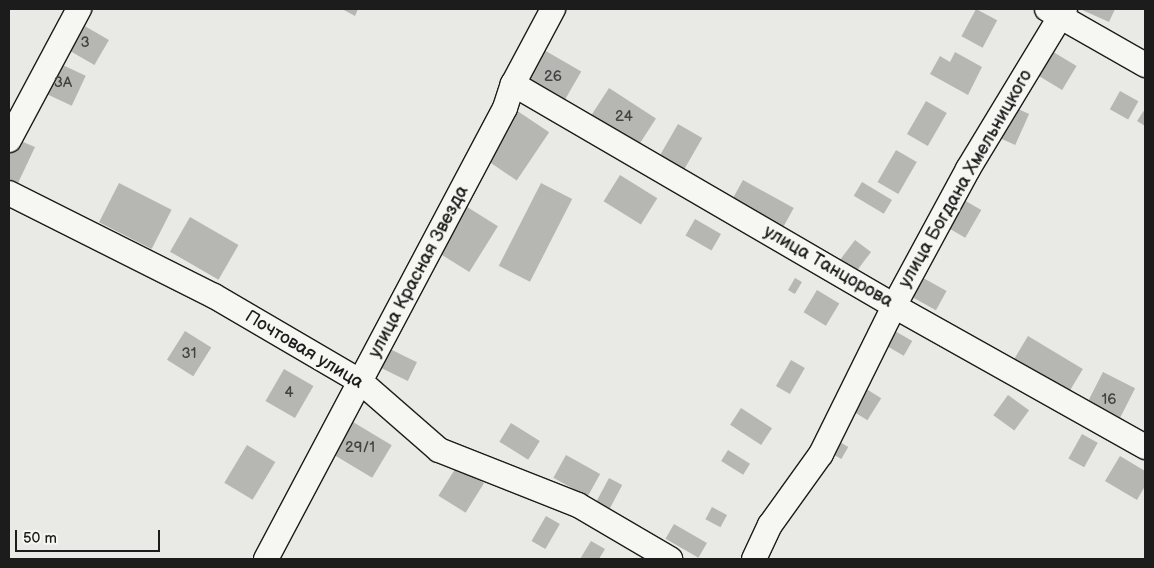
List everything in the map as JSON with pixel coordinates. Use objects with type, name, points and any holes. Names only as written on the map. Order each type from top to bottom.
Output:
[{"type":"street","points":[[9,140],[78,9]]},
{"type":"street","name":"улица Красная Звезда","points":[[266,559],[505,108],[513,84],[553,9]]},
{"type":"street","points":[[1057,11],[1145,65]]},
{"type":"street","name":"улица Богдана Хмельницкого","points":[[754,559],[770,525],[822,454],[894,306],[1057,11]]},
{"type":"street","name":"улица Танцорова","points":[[513,84],[894,306],[1145,446]]},
{"type":"street","name":"Почтовая улица","points":[[9,193],[214,296],[361,382],[439,450],[578,505],[670,559]]},
{"type":"building","points":[[342,9],[358,9],[355,16]]},
{"type":"building","points":[[976,9],[997,20],[983,48],[961,36]]},
{"type":"building","points":[[1080,9],[1115,9],[1109,22]]},
{"type":"building","points":[[76,21],[109,40],[94,65],[62,46]]},
{"type":"building","points":[[544,50],[581,72],[563,104],[526,82]]},
{"type":"building","points":[[1050,50],[1077,66],[1062,90],[1036,74]]},
{"type":"building","points":[[955,52],[982,67],[968,95],[930,74],[940,56],[950,62]]},
{"type":"building","points":[[54,61],[86,76],[72,106],[40,91]]},
{"type":"building","points":[[609,88],[656,118],[638,146],[591,116]]},
{"type":"building","points":[[1120,91],[1138,101],[1128,120],[1110,109]]},
{"type":"building","points":[[926,101],[947,113],[928,146],[907,134]]},
{"type":"building","points":[[1009,105],[1029,114],[1015,145],[995,136]]},
{"type":"building","points":[[1145,109],[1145,126],[1137,121]]},
{"type":"building","points":[[516,110],[549,132],[517,180],[484,158]]},
{"type":"building","points":[[678,124],[702,138],[683,171],[659,157]]},
{"type":"building","points":[[16,139],[35,147],[18,183],[9,179],[9,155]]},
{"type":"building","points":[[896,150],[917,162],[898,194],[878,182]]},
{"type":"building","points":[[620,175],[657,198],[641,225],[604,201]]},
{"type":"building","points":[[743,180],[794,208],[782,230],[731,202]]},
{"type":"building","points":[[862,182],[892,200],[884,214],[854,196]]},
{"type":"building","points":[[119,183],[172,210],[152,249],[99,222]]},
{"type":"building","points":[[541,183],[572,199],[530,282],[499,266]]},
{"type":"building","points":[[957,196],[981,210],[965,238],[941,224]]},
{"type":"building","points":[[464,205],[498,226],[469,272],[435,251]]},
{"type":"building","points":[[190,217],[238,245],[218,280],[170,252]]},
{"type":"building","points":[[695,219],[721,234],[711,250],[686,235]]},
{"type":"building","points":[[855,240],[871,252],[852,277],[836,265]]},
{"type":"building","points":[[916,274],[947,291],[936,310],[905,293]]},
{"type":"building","points":[[795,278],[802,282],[795,294],[788,290]]},
{"type":"building","points":[[817,290],[839,303],[826,326],[804,312]]},
{"type":"building","points":[[888,327],[912,341],[904,356],[880,342]]},
{"type":"building","points":[[185,331],[211,347],[193,376],[167,360]]},
{"type":"building","points":[[1028,336],[1083,369],[1067,395],[1013,362]]},
{"type":"building","points":[[390,349],[417,362],[408,381],[381,368]]},
{"type":"building","points":[[791,360],[805,368],[790,394],[776,386]]},
{"type":"building","points":[[284,369],[313,386],[295,418],[266,401]]},
{"type":"building","points":[[1103,372],[1135,388],[1119,420],[1087,404]]},
{"type":"building","points":[[860,385],[881,398],[867,420],[846,407]]},
{"type":"building","points":[[1008,395],[1029,410],[1014,431],[993,415]]},
{"type":"building","points":[[741,408],[772,428],[761,445],[730,425]]},
{"type":"building","points":[[348,419],[392,445],[372,478],[328,452]]},
{"type":"building","points":[[511,423],[540,441],[528,460],[499,442]]},
{"type":"building","points":[[1082,434],[1098,443],[1084,467],[1068,458]]},
{"type":"building","points":[[831,437],[848,447],[841,459],[824,449]]},
{"type":"building","points":[[247,445],[275,462],[253,500],[224,483]]},
{"type":"building","points":[[728,450],[750,464],[743,475],[721,461]]},
{"type":"building","points":[[566,455],[600,474],[588,497],[553,478]]},
{"type":"building","points":[[1120,456],[1145,471],[1145,486],[1137,500],[1105,481]]},
{"type":"building","points":[[457,466],[484,483],[466,513],[438,496]]},
{"type":"building","points":[[609,478],[622,485],[610,509],[596,502]]},
{"type":"building","points":[[712,507],[727,515],[720,527],[705,519]]},
{"type":"building","points":[[546,516],[560,524],[545,549],[532,541]]},
{"type":"building","points":[[674,524],[707,543],[698,558],[666,539]]},
{"type":"building","points":[[591,541],[605,549],[599,559],[580,559]]}]
